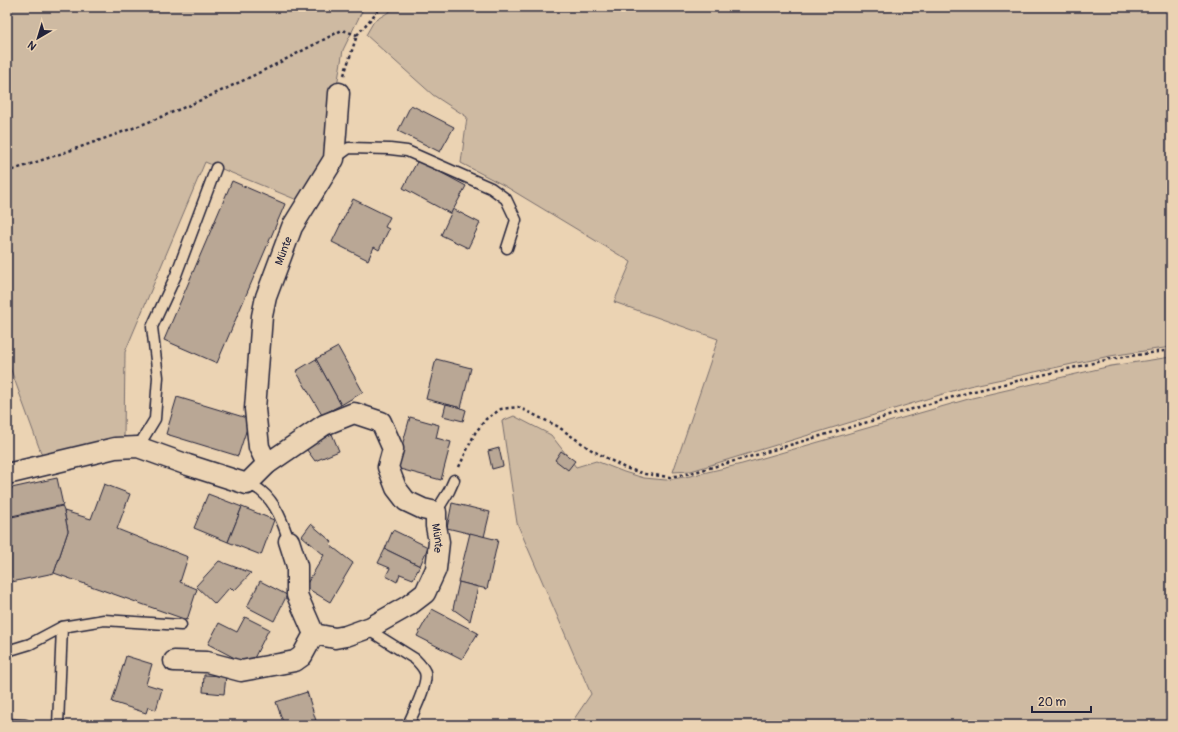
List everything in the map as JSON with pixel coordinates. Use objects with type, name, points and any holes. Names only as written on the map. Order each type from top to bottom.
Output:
[{"type":"street","name":"Münte","points":[[267,464],[259,446],[255,408],[262,316],[266,297],[292,227],[334,159],[339,93]]},
{"type":"street","name":"Münte","points":[[247,484],[267,464],[324,425],[354,413],[381,422],[393,449],[388,467],[396,488],[406,501],[423,509],[436,512],[436,526],[439,542],[436,570],[425,593],[408,606],[367,629],[335,638],[314,634]]},
{"type":"street","points":[[7,474],[115,448],[138,447],[247,484]]},
{"type":"street","points":[[174,661],[207,662],[241,671],[295,661],[302,656],[314,634],[297,595],[298,566],[289,541]]},
{"type":"lane","points":[[334,159],[349,148],[407,151],[491,188],[506,199],[516,220],[507,248]]},
{"type":"lane","points":[[138,447],[155,419],[158,377],[152,327],[176,275],[216,168]]},
{"type":"lane","points":[[436,512],[454,480]]},
{"type":"lane","points":[[247,484],[261,491],[274,505],[289,541]]},
{"type":"lane","points":[[7,650],[30,644],[62,627],[104,620],[181,625]]},
{"type":"lane","points":[[58,725],[62,627]]},
{"type":"lane","points":[[367,629],[415,659],[425,673],[424,685],[408,725]]},
{"type":"lane","points":[[7,724],[25,725]]},
{"type":"path","points":[[339,93],[346,65],[357,35],[381,7]]},
{"type":"path","points":[[7,172],[91,144],[172,112],[260,72],[342,30],[357,35]]},
{"type":"path","points":[[454,480],[475,433],[486,419],[501,409],[518,407],[557,426],[590,449],[625,468],[645,474],[670,477],[735,461],[970,392],[1110,359],[1171,350]]},
{"type":"shaded area","points":[[7,7],[364,7],[343,50],[325,157],[302,202],[205,162],[125,352],[124,438],[44,461],[7,359]]},
{"type":"shaded area","points":[[397,7],[1171,7],[1171,347],[1110,356],[969,386],[691,471],[673,472],[718,339],[614,302],[631,262],[505,186],[461,163],[467,117],[433,95],[366,35],[374,21]]},
{"type":"shaded area","points":[[1171,357],[1171,725],[570,725],[591,694],[517,523],[502,421],[514,416],[551,435],[576,467],[596,461],[644,478],[666,480],[742,464],[972,398],[1111,366]]},
{"type":"building","points":[[411,105],[454,127],[440,152],[398,131]]},
{"type":"building","points":[[418,160],[466,186],[451,214],[403,188]]},
{"type":"building","points":[[232,181],[285,204],[217,363],[164,340]]},
{"type":"building","points":[[353,199],[390,217],[385,227],[389,229],[379,250],[374,247],[368,260],[332,242]]},
{"type":"building","points":[[453,209],[480,223],[468,248],[441,235]]},
{"type":"building","points":[[338,347],[363,392],[341,405],[316,359]]},
{"type":"building","points":[[316,359],[341,405],[322,415],[296,371]]},
{"type":"building","points":[[436,359],[471,368],[461,408],[426,399]]},
{"type":"building","points":[[177,397],[250,419],[238,456],[166,434]]},
{"type":"building","points":[[446,404],[466,410],[463,421],[443,416]]},
{"type":"building","points":[[410,417],[439,425],[436,438],[451,442],[441,480],[396,468]]},
{"type":"building","points":[[332,434],[339,451],[315,461],[304,446]]},
{"type":"building","points":[[499,448],[503,466],[492,469],[488,451]]},
{"type":"building","points":[[561,451],[575,461],[568,470],[555,460]]},
{"type":"building","points":[[57,478],[63,505],[7,517],[7,489]]},
{"type":"building","points":[[104,484],[130,494],[117,529],[188,557],[180,582],[197,589],[187,620],[54,573],[68,531],[64,511],[91,519]]},
{"type":"building","points":[[208,494],[242,507],[228,542],[194,528]]},
{"type":"building","points":[[452,503],[490,512],[484,537],[447,528]]},
{"type":"building","points":[[62,506],[68,531],[54,573],[7,583],[7,518]]},
{"type":"building","points":[[242,507],[274,520],[261,555],[228,542]]},
{"type":"building","points":[[311,524],[332,542],[330,545],[353,563],[330,602],[305,587],[324,555],[302,536]]},
{"type":"building","points":[[393,530],[428,547],[420,566],[385,549]]},
{"type":"building","points":[[470,533],[498,540],[487,589],[458,582]]},
{"type":"building","points":[[385,549],[420,566],[413,579],[400,574],[397,582],[386,576],[390,568],[378,563]]},
{"type":"building","points":[[219,561],[251,573],[234,591],[230,587],[215,604],[196,586]]},
{"type":"building","points":[[260,581],[287,595],[274,621],[247,607]]},
{"type":"building","points":[[459,582],[478,587],[470,621],[453,609]]},
{"type":"building","points":[[432,609],[478,633],[462,659],[417,636]]},
{"type":"building","points":[[245,617],[269,629],[250,666],[208,644],[219,623],[237,632]]},
{"type":"building","points":[[126,656],[152,664],[146,684],[162,689],[156,710],[148,707],[146,713],[112,702]]},
{"type":"building","points":[[204,675],[226,676],[224,694],[203,692]]},
{"type":"building","points":[[307,692],[317,724],[284,725],[276,702]]}]
